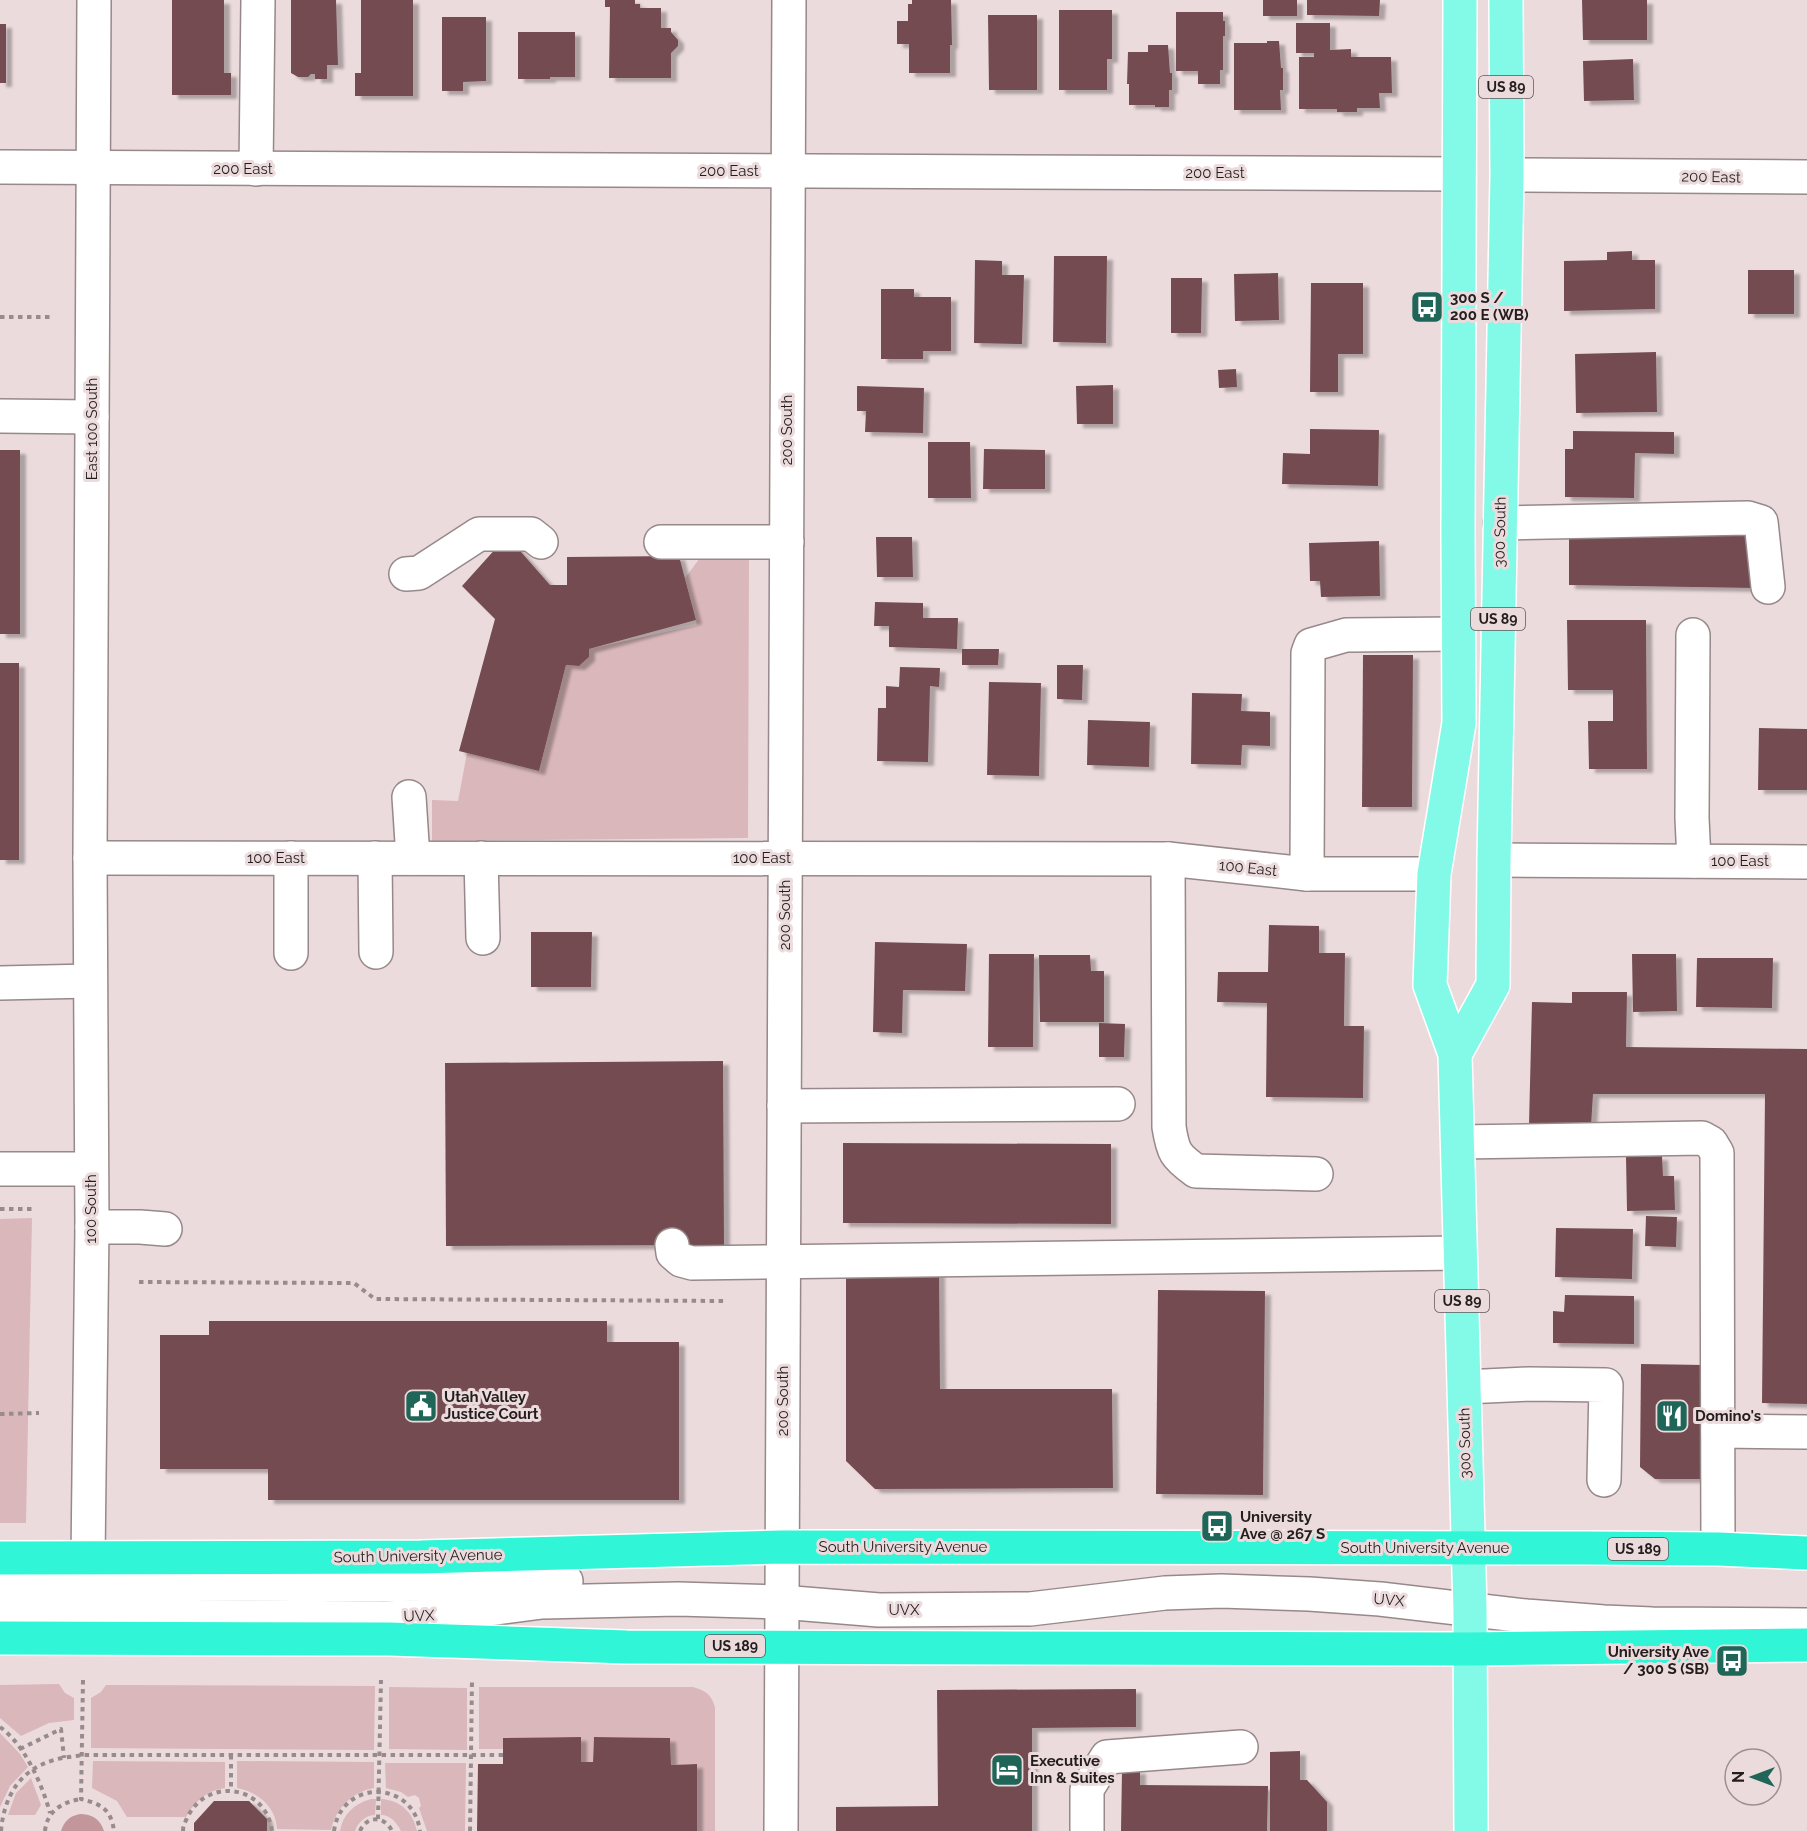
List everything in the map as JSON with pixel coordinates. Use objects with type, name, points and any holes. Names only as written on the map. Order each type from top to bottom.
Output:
[{"type":"highway","name":"South University Avenue","points":[[0,1558],[421,1557],[782,1547],[1718,1549],[1807,1553]]},
{"type":"highway","name":"US 189","points":[[0,1638],[388,1639],[627,1647],[1470,1649],[1807,1646]]},
{"type":"main road","name":"300 South","points":[[1460,0],[1459,723],[1434,874],[1430,985],[1455,1054],[1470,1601],[1471,1831]]},
{"type":"main road","name":"300 South","points":[[1455,1054],[1493,985],[1507,175],[1506,0]]},
{"type":"street","name":"East 100 South","points":[[90,858],[94,0]]},
{"type":"street","points":[[256,169],[258,0]]},
{"type":"street","name":"200 South","points":[[781,1831],[789,0]]},
{"type":"street","name":"200 East","points":[[0,167],[1458,174]]},
{"type":"street","name":"200 East","points":[[1507,175],[1807,177]]},
{"type":"street","points":[[0,416],[92,417]]},
{"type":"street","points":[[1500,523],[1748,518],[1761,522],[1768,587]]},
{"type":"street","points":[[406,574],[419,573],[479,534],[531,534],[541,543]]},
{"type":"street","points":[[661,543],[787,543]]},
{"type":"street","points":[[1307,874],[1308,653],[1311,645],[1346,634],[1458,634]]},
{"type":"street","points":[[1693,635],[1692,818],[1694,861]]},
{"type":"street","points":[[409,797],[413,858]]},
{"type":"street","name":"100 East","points":[[90,858],[1168,859],[1307,874],[1434,874]]},
{"type":"street","name":"100 South","points":[[88,1559],[92,1227],[90,858]]},
{"type":"street","points":[[291,858],[291,953]]},
{"type":"street","points":[[375,858],[376,952]]},
{"type":"street","points":[[481,858],[483,938]]},
{"type":"street","points":[[1168,859],[1169,1127],[1173,1149],[1196,1171],[1316,1173]]},
{"type":"street","name":"100 East","points":[[1494,860],[1807,862]]},
{"type":"street","points":[[0,983],[90,981]]},
{"type":"street","points":[[784,1106],[1118,1104]]},
{"type":"street","points":[[1458,1142],[1702,1138],[1711,1143],[1717,1153],[1718,1549]]},
{"type":"street","points":[[0,1169],[91,1169]]},
{"type":"street","points":[[92,1227],[165,1229]]},
{"type":"street","points":[[672,1245],[673,1253],[681,1260],[692,1263],[1460,1254]]},
{"type":"street","points":[[1464,1387],[1606,1384],[1604,1480]]},
{"type":"street","points":[[1718,1431],[1807,1432]]},
{"type":"street","name":"UVX","points":[[0,1583],[379,1585],[528,1581],[723,1581],[781,1594],[879,1610],[1030,1609],[1165,1593],[1221,1591],[1629,1608],[1807,1606]]},
{"type":"street","name":"UVX","points":[[0,1615],[383,1618],[435,1616],[565,1601],[781,1594]]},
{"type":"street","name":"UVX","points":[[1470,1601],[1604,1622],[1807,1625]]},
{"type":"street","points":[[1087,1831],[1087,1789],[1107,1757],[1241,1747]]},
{"type":"path","points":[[0,317],[51,317]]},
{"type":"path","points":[[0,1209],[33,1209]]},
{"type":"path","points":[[139,1282],[354,1283],[375,1299],[725,1300]]},
{"type":"path","points":[[0,1414],[39,1413]]},
{"type":"path","points":[[470,1831],[472,1679]]},
{"type":"path","points":[[81,1798],[83,1680]]},
{"type":"path","points":[[378,1819],[381,1680]]},
{"type":"path","points":[[0,1727],[7,1731],[34,1768],[50,1813]]},
{"type":"path","points":[[20,1749],[61,1729],[64,1758]]},
{"type":"path","points":[[1,1831],[3,1813],[12,1789],[34,1768],[54,1760],[82,1755],[503,1755]]},
{"type":"path","points":[[231,1755],[231,1790]]},
{"type":"path","points":[[183,1831],[190,1811],[200,1800],[212,1793],[231,1790],[254,1798],[265,1809],[272,1831]]},
{"type":"path","points":[[334,1831],[342,1809],[352,1799],[364,1793],[378,1791],[404,1800],[413,1810],[420,1831]]},
{"type":"path","points":[[45,1831],[50,1813],[67,1801],[81,1798],[97,1803],[107,1811],[113,1822],[114,1831]]},
{"type":"path","points":[[360,1831],[369,1820],[378,1819],[386,1822],[393,1831]]},
{"type":"shaded area","points":[[749,556],[748,838],[432,841],[432,800],[458,801],[467,753],[539,771],[566,665],[579,666],[589,657],[589,649],[697,625],[685,578],[700,558]]},
{"type":"shaded area","points":[[32,1218],[26,1523],[0,1523],[0,1219]]},
{"type":"shaded area","points":[[59,1684],[65,1693],[74,1698],[74,1720],[49,1723],[21,1736],[0,1718],[0,1685]]},
{"type":"shaded area","points":[[106,1685],[375,1686],[374,1750],[91,1748],[91,1698],[101,1692]]},
{"type":"shaded area","points":[[389,1687],[467,1688],[467,1750],[389,1749]]},
{"type":"shaded area","points":[[479,1687],[693,1687],[705,1692],[712,1699],[715,1707],[715,1831],[697,1831],[697,1764],[671,1765],[670,1738],[594,1737],[593,1762],[581,1762],[581,1737],[503,1738],[503,1749],[479,1749]]},
{"type":"shaded area","points":[[0,1733],[20,1754],[28,1767],[10,1786],[0,1807]]},
{"type":"shaded area","points":[[93,1761],[225,1762],[225,1788],[212,1791],[202,1798],[186,1817],[127,1817],[117,1801],[92,1788]]},
{"type":"shaded area","points":[[237,1761],[374,1762],[374,1788],[359,1793],[346,1802],[333,1822],[331,1830],[277,1829],[269,1807],[259,1797],[237,1788]]},
{"type":"shaded area","points":[[385,1763],[466,1763],[465,1831],[427,1831],[419,1808],[421,1806],[419,1798],[415,1795],[408,1797],[401,1792],[386,1788]]},
{"type":"shaded area","points":[[31,1778],[41,1805],[35,1815],[8,1815],[16,1793]]},
{"type":"shaded area","points":[[371,1799],[376,1799],[375,1815],[363,1820],[355,1831],[340,1831],[350,1811]]},
{"type":"shaded area","points":[[381,1799],[405,1808],[417,1831],[401,1831],[388,1816],[381,1815]]},
{"type":"shaded area","points":[[80,1814],[95,1818],[104,1831],[61,1831],[68,1820]]},
{"type":"building","points":[[172,0],[224,0],[224,73],[231,73],[231,95],[172,95]]},
{"type":"building","points":[[291,0],[336,0],[338,65],[327,65],[327,79],[315,79],[315,74],[298,77],[291,73]]},
{"type":"building","points":[[361,0],[413,0],[413,96],[355,96],[355,73],[361,73]]},
{"type":"building","points":[[605,0],[635,0],[635,4],[640,4],[640,8],[661,8],[661,28],[671,28],[671,32],[678,40],[678,46],[671,53],[671,78],[609,78],[610,7],[605,7]]},
{"type":"building","points":[[912,0],[951,0],[950,73],[909,73],[909,44],[897,44],[897,21],[908,21],[908,4],[912,4]]},
{"type":"building","points":[[1263,0],[1297,0],[1297,16],[1263,16]]},
{"type":"building","points":[[1307,0],[1380,0],[1379,16],[1307,15]]},
{"type":"building","points":[[1582,0],[1647,0],[1647,40],[1583,40]]},
{"type":"building","points":[[1059,10],[1112,10],[1112,59],[1107,59],[1107,90],[1059,90]]},
{"type":"building","points":[[1176,12],[1223,12],[1225,36],[1223,36],[1223,70],[1220,70],[1220,84],[1198,84],[1198,71],[1176,71]]},
{"type":"building","points":[[988,15],[1037,15],[1037,90],[989,90]]},
{"type":"building","points":[[442,17],[486,17],[486,81],[463,82],[463,91],[442,91]]},
{"type":"building","points":[[1296,23],[1330,23],[1330,50],[1351,49],[1351,57],[1391,57],[1392,93],[1379,93],[1380,108],[1357,108],[1357,112],[1337,112],[1337,109],[1299,109],[1299,57],[1314,57],[1314,53],[1296,53]]},
{"type":"building","points":[[0,24],[6,24],[6,83],[0,83]]},
{"type":"building","points":[[518,32],[575,32],[575,77],[518,79]]},
{"type":"building","points":[[1267,41],[1279,41],[1281,68],[1283,68],[1283,90],[1280,90],[1281,110],[1234,110],[1234,43],[1267,43]]},
{"type":"building","points":[[1148,45],[1168,45],[1170,73],[1172,73],[1169,107],[1129,105],[1128,52],[1148,52]]},
{"type":"building","points":[[1633,59],[1634,100],[1584,101],[1583,61]]},
{"type":"building","points":[[1632,251],[1632,260],[1655,260],[1655,309],[1564,311],[1564,261],[1607,260],[1607,252]]},
{"type":"building","points":[[1054,256],[1107,256],[1106,343],[1053,342]]},
{"type":"building","points":[[975,260],[1002,261],[1002,275],[1024,275],[1022,344],[974,343]]},
{"type":"building","points":[[1748,270],[1794,270],[1794,314],[1748,314]]},
{"type":"building","points":[[1278,273],[1279,320],[1235,321],[1234,274]]},
{"type":"building","points":[[1171,278],[1202,278],[1201,333],[1171,333]]},
{"type":"building","points":[[1311,283],[1363,283],[1363,354],[1338,354],[1338,392],[1310,392]]},
{"type":"building","points":[[881,289],[914,289],[914,297],[951,297],[951,351],[923,351],[923,359],[881,359]]},
{"type":"building","points":[[1656,352],[1657,412],[1576,413],[1575,354]]},
{"type":"building","points":[[1236,369],[1237,387],[1219,388],[1218,370]]},
{"type":"building","points":[[1113,385],[1113,424],[1077,424],[1076,386]]},
{"type":"building","points":[[857,386],[924,388],[923,433],[865,432],[866,411],[857,411]]},
{"type":"building","points":[[1310,429],[1379,430],[1378,486],[1282,484],[1283,453],[1310,454]]},
{"type":"building","points":[[1573,431],[1674,432],[1674,454],[1635,453],[1634,498],[1565,497],[1565,449],[1573,449]]},
{"type":"building","points":[[928,442],[970,442],[971,498],[928,498]]},
{"type":"building","points":[[984,449],[1045,450],[1045,489],[983,489]]},
{"type":"building","points":[[0,450],[20,450],[20,634],[0,634]]},
{"type":"building","points":[[1569,522],[1756,524],[1755,588],[1569,585]]},
{"type":"building","points":[[507,536],[550,585],[567,585],[567,557],[679,556],[696,620],[589,649],[589,657],[579,666],[566,665],[539,771],[459,751],[495,619],[462,586]]},
{"type":"building","points":[[876,537],[912,537],[913,577],[877,577]]},
{"type":"building","points":[[1379,541],[1380,596],[1321,597],[1320,581],[1310,581],[1309,543]]},
{"type":"building","points":[[875,602],[923,603],[923,618],[958,618],[957,649],[889,647],[889,626],[874,626]]},
{"type":"building","points":[[1567,620],[1646,620],[1647,769],[1589,769],[1588,721],[1613,721],[1613,690],[1568,690]]},
{"type":"building","points":[[962,649],[999,649],[998,665],[962,665]]},
{"type":"building","points":[[1363,655],[1413,655],[1412,807],[1362,807]]},
{"type":"building","points":[[0,663],[19,663],[19,860],[0,860]]},
{"type":"building","points":[[1057,665],[1083,665],[1082,700],[1057,699]]},
{"type":"building","points":[[900,667],[940,668],[939,687],[930,686],[928,762],[877,761],[878,708],[886,708],[886,686],[899,687]]},
{"type":"building","points":[[989,682],[1041,683],[1039,776],[987,775]]},
{"type":"building","points":[[1192,693],[1242,694],[1241,711],[1270,712],[1270,746],[1242,745],[1241,765],[1191,764]]},
{"type":"building","points":[[1088,720],[1150,722],[1149,767],[1087,765]]},
{"type":"building","points":[[1759,728],[1807,729],[1807,790],[1758,790]]},
{"type":"building","points":[[1269,925],[1319,926],[1319,953],[1345,953],[1344,1026],[1364,1026],[1363,1098],[1266,1097],[1267,1003],[1217,1002],[1218,972],[1268,972]]},
{"type":"building","points":[[531,932],[592,932],[591,987],[531,987]]},
{"type":"building","points":[[875,942],[967,944],[965,991],[903,990],[902,1033],[873,1032]]},
{"type":"building","points":[[989,954],[1034,954],[1033,1047],[988,1047]]},
{"type":"building","points":[[1632,954],[1676,954],[1677,1011],[1633,1012]]},
{"type":"building","points":[[1039,955],[1090,955],[1091,971],[1104,971],[1104,1022],[1040,1022]]},
{"type":"building","points":[[1697,958],[1773,958],[1772,1008],[1696,1007]]},
{"type":"building","points":[[1572,992],[1627,992],[1626,1047],[1807,1049],[1807,1404],[1762,1403],[1765,1094],[1593,1094],[1591,1126],[1529,1125],[1532,1002],[1572,1003]]},
{"type":"building","points":[[1099,1023],[1125,1024],[1124,1057],[1099,1057]]},
{"type":"building","points":[[723,1061],[724,1245],[446,1246],[445,1063]]},
{"type":"building","points":[[843,1143],[1111,1144],[1111,1224],[843,1223]]},
{"type":"building","points":[[1662,1156],[1663,1176],[1674,1176],[1675,1210],[1627,1211],[1626,1157]]},
{"type":"building","points":[[1646,1216],[1677,1217],[1676,1247],[1645,1246]]},
{"type":"building","points":[[1556,1228],[1633,1229],[1632,1279],[1555,1277]]},
{"type":"building","points":[[846,1265],[939,1265],[940,1389],[1112,1389],[1113,1488],[875,1489],[846,1461]]},
{"type":"building","points":[[1158,1290],[1265,1291],[1263,1495],[1156,1494]]},
{"type":"building","points":[[1565,1295],[1634,1296],[1634,1344],[1553,1343],[1553,1311],[1564,1312]]},
{"type":"building","points":[[209,1321],[607,1321],[607,1342],[679,1342],[679,1500],[268,1500],[268,1469],[160,1469],[160,1335],[209,1335]]},
{"type":"building","name":"Domino's","points":[[1641,1364],[1705,1365],[1704,1479],[1655,1479],[1640,1467]]},
{"type":"building","points":[[1136,1689],[1136,1727],[1032,1728],[1032,1831],[836,1831],[836,1807],[938,1806],[937,1690]]},
{"type":"building","points":[[581,1737],[581,1762],[593,1762],[594,1737],[670,1738],[671,1765],[697,1764],[697,1831],[477,1831],[478,1764],[503,1764],[503,1738]]},
{"type":"building","points":[[1300,1751],[1300,1780],[1307,1780],[1327,1802],[1327,1831],[1270,1831],[1270,1752]]},
{"type":"building","name":"Executive Inn & Suites","points":[[1122,1770],[1140,1770],[1140,1785],[1268,1786],[1267,1831],[1121,1831]]},
{"type":"building","points":[[214,1801],[249,1801],[267,1819],[267,1831],[194,1831],[194,1823]]},
{"type":"place","name":"300 S / 200 E (WB)","points":[[1427,307]]},
{"type":"place","name":"Utah Valley Justice Court","points":[[421,1406]]},
{"type":"place","name":"Domino's","points":[[1672,1416]]},
{"type":"place","name":"University Ave @ 267 S","points":[[1217,1526]]},
{"type":"place","name":"University Ave / 300 S (SB)","points":[[1732,1661]]},
{"type":"place","name":"Executive Inn & Suites","points":[[1007,1770]]}]
